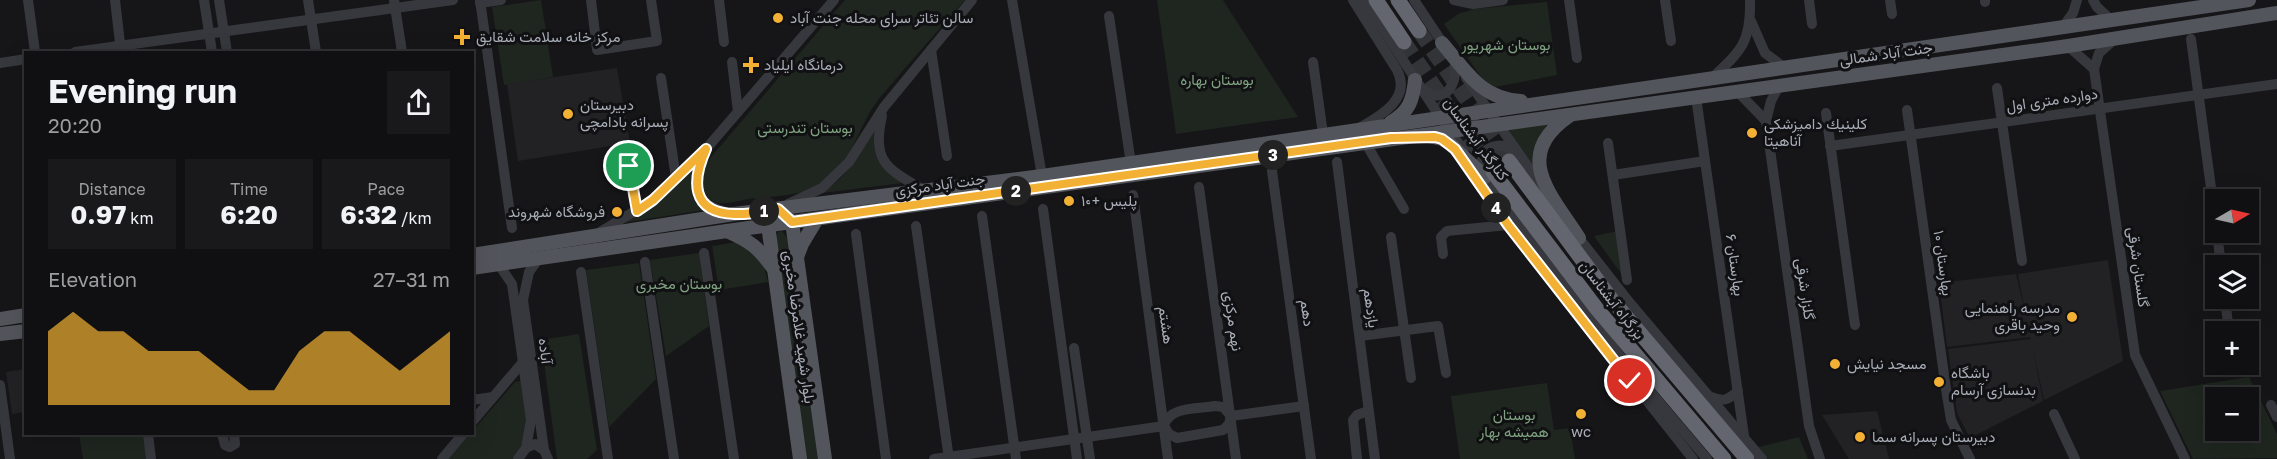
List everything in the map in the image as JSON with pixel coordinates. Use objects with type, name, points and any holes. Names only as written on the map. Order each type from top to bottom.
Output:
[{"type":"highway","points":[[1376,0],[1404,42]]},
{"type":"highway","points":[[1398,0],[1419,31]]},
{"type":"highway","name":"بزرگراه آبشناسان","points":[[1514,158],[1612,300],[1747,459]]},
{"type":"highway","name":"بزرگراه آبشناسان","points":[[1489,177],[1724,459]]},
{"type":"main road","name":"جنت آباد شمالی","points":[[1439,117],[2249,0]]},
{"type":"main road","name":"جنت آباد شمالی","points":[[1449,131],[2067,46],[2277,13]]},
{"type":"main road","points":[[1442,43],[1480,87],[1489,93],[1514,101],[1553,102]]},
{"type":"main road","points":[[1387,124],[1406,111],[1411,104],[1417,83]]},
{"type":"main road","points":[[1614,93],[1610,102],[1616,108]]},
{"type":"main road","points":[[1572,114],[1549,133],[1543,143],[1539,159],[1541,176],[1579,238]]},
{"type":"main road","name":"جنت آباد مرکزی","points":[[474,268],[817,219],[1241,153],[1323,134],[1439,117]]},
{"type":"main road","name":"جنت آباد مرکزی","points":[[474,255],[734,214],[1131,164],[1365,142],[1449,131]]},
{"type":"main road","points":[[1391,138],[1435,137],[1442,139],[1489,177]]},
{"type":"main road","points":[[768,225],[778,209],[792,222]]},
{"type":"main road","points":[[797,259],[802,243],[817,219]]},
{"type":"main road","name":"بلوار شهید غلامرضا مخبری","points":[[792,222],[825,459]]},
{"type":"main road","name":"بلوار شهید غلامرضا مخبری","points":[[768,225],[800,459]]},
{"type":"main road","points":[[727,231],[749,240],[759,249],[774,270]]},
{"type":"main road","points":[[0,319],[24,315]]},
{"type":"main road","points":[[0,334],[24,331]]},
{"type":"street","points":[[28,0],[35,51]]},
{"type":"street","points":[[115,0],[120,49]]},
{"type":"street","points":[[204,0],[212,51]]},
{"type":"street","points":[[219,0],[227,51]]},
{"type":"street","points":[[308,0],[316,51]]},
{"type":"street","points":[[90,51],[120,49],[311,20],[395,4],[453,0]]},
{"type":"street","points":[[501,0],[480,1],[512,228]]},
{"type":"street","points":[[591,0],[597,50],[657,41],[651,0]]},
{"type":"street","points":[[719,0],[724,42]]},
{"type":"street","points":[[592,237],[653,200],[706,149],[834,0]]},
{"type":"street","points":[[778,209],[822,188],[832,180],[856,153],[884,107],[972,0]]},
{"type":"street","points":[[1012,0],[1041,176]]},
{"type":"street","points":[[1353,0],[1397,70],[1401,82],[1401,91],[1394,104],[1358,129]]},
{"type":"street","name":"کنارگذر آبشناسان","points":[[1364,0],[1449,131],[1489,177],[1619,355],[1707,459]]},
{"type":"street","points":[[1414,0],[1498,124],[1514,158]]},
{"type":"street","points":[[1454,0],[1472,2],[1503,0]]},
{"type":"street","points":[[1569,0],[1577,58]]},
{"type":"street","points":[[1665,0],[1671,40]]},
{"type":"street","points":[[1712,78],[1734,58],[1744,43],[1751,21],[1750,0]]},
{"type":"street","points":[[1809,0],[1812,24]]},
{"type":"street","points":[[1890,0],[1892,14]]},
{"type":"street","points":[[2063,27],[2073,13],[2078,0]]},
{"type":"street","points":[[2093,0],[2111,20]]},
{"type":"street","points":[[395,4],[402,51]]},
{"type":"street","points":[[1109,16],[1131,164]]},
{"type":"street","points":[[1751,21],[1765,53],[1785,68]]},
{"type":"street","points":[[2067,46],[2094,69],[2099,53],[2116,38]]},
{"type":"street","points":[[2191,39],[2211,189]]},
{"type":"street","points":[[931,50],[947,156]]},
{"type":"street","points":[[0,63],[24,59]]},
{"type":"street","points":[[732,62],[738,112]]},
{"type":"street","points":[[1313,62],[1323,134]]},
{"type":"street","points":[[1417,83],[1432,94],[1449,91],[1454,86],[1456,78],[1455,62]]},
{"type":"street","name":"گلستان شرقی","points":[[2094,69],[2135,355],[2185,459]]},
{"type":"street","points":[[661,78],[676,177]]},
{"type":"street","name":"دوارده متری اول","points":[[1830,146],[2277,84]]},
{"type":"street","name":"گلزار شرقی","points":[[1779,86],[1771,101],[1766,121],[1809,426],[1820,459]]},
{"type":"street","points":[[1997,88],[2022,261]]},
{"type":"street","points":[[1738,92],[1766,121]]},
{"type":"street","name":"بهارستان ۶","points":[[1696,97],[1744,437]]},
{"type":"street","points":[[884,107],[877,135],[882,159],[890,170],[924,191]]},
{"type":"street","name":"بهارستان ۱۰","points":[[1907,110],[1951,420],[1970,459]]},
{"type":"street","points":[[1826,113],[1855,325]]},
{"type":"street","points":[[1365,142],[1404,209]]},
{"type":"street","points":[[1608,143],[1627,280]]},
{"type":"street","points":[[1489,177],[1481,164],[1485,151],[1497,145],[1504,145],[1630,303],[1762,459]]},
{"type":"street","points":[[706,149],[697,173],[699,195],[707,206],[734,214]]},
{"type":"street","points":[[1455,149],[1508,225],[1693,459]]},
{"type":"street","points":[[1613,175],[1705,160]]},
{"type":"street","name":"یازدهم","points":[[1336,162],[1375,459]]},
{"type":"street","points":[[629,166],[637,211]]},
{"type":"street","name":"دهم","points":[[1272,171],[1311,459]]},
{"type":"street","name":"نهم مرکزی","points":[[1199,188],[1236,459]]},
{"type":"street","name":"هشتم","points":[[1133,195],[1168,459]]},
{"type":"street","points":[[1043,209],[1077,459]]},
{"type":"street","points":[[982,216],[1015,453]]},
{"type":"street","points":[[1443,254],[1441,237],[1447,231],[1508,225]]},
{"type":"street","points":[[916,226],[949,458]]},
{"type":"street","points":[[856,234],[886,459]]},
{"type":"street","points":[[1391,237],[1411,378]]},
{"type":"street","points":[[704,253],[734,459]]},
{"type":"street","name":"آباده","points":[[539,258],[529,272],[524,300],[546,455]]},
{"type":"street","points":[[645,262],[674,459]]},
{"type":"street","name":"آباده","points":[[499,265],[512,284],[513,290],[531,420],[526,448]]},
{"type":"street","points":[[581,272],[608,459]]},
{"type":"street","points":[[513,290],[525,288]]},
{"type":"street","points":[[1360,336],[1438,326],[1446,373]]},
{"type":"street","points":[[1074,348],[1090,459]]},
{"type":"street","points":[[474,420],[523,362]]},
{"type":"street","points":[[0,386],[10,459]]},
{"type":"street","points":[[1711,397],[1723,401],[1738,391]]},
{"type":"street","points":[[474,400],[493,397]]},
{"type":"street","points":[[2271,405],[2277,417]]},
{"type":"street","points":[[1230,416],[1304,406]]},
{"type":"street","points":[[1223,407],[1230,416],[1229,424],[1223,430],[1181,437],[1173,436],[1164,426],[1167,418],[1173,413],[1223,407]]},
{"type":"street","points":[[1357,459],[1353,420],[1357,415],[1368,411]]},
{"type":"street","points":[[2054,414],[2075,459]]},
{"type":"street","points":[[934,459],[1015,453],[1074,439],[1164,426]]},
{"type":"street","points":[[148,435],[151,459]]},
{"type":"street","points":[[222,435],[225,445],[230,447],[235,444],[234,435]]},
{"type":"street","points":[[442,459],[462,435]]},
{"type":"street","points":[[518,459],[526,448],[535,444],[546,455]]},
{"type":"shaded area","name":"دبیرستان پسرانه بادامچی","points":[[617,68],[630,143],[518,161],[507,84]]},
{"type":"shaded area","points":[[2108,260],[2123,361],[2044,400],[2033,349],[2043,401],[1970,438],[1957,413],[1948,349],[2031,339],[2030,337],[1947,347],[1939,283],[2016,274],[2025,311],[2018,274]]},
{"type":"shaded area","points":[[24,369],[24,412],[12,414],[6,372]]},
{"type":"shaded area","name":"دبیرستان پسرانه سما","points":[[1877,411],[1889,459],[1849,459],[1822,415]]},
{"type":"green space","points":[[541,0],[553,77],[504,85],[492,7]]},
{"type":"green space","name":"بوستان تندرستی","points":[[845,0],[965,0],[878,100],[847,157],[831,177],[813,189],[795,194],[725,203],[713,201],[703,189],[705,164]]},
{"type":"green space","name":"بوستان بهاره","points":[[1157,0],[1223,0],[1298,117],[1176,134]]},
{"type":"green space","name":"بوستان شهریور","points":[[1547,2],[1557,75],[1495,87],[1486,84],[1444,24],[1458,14],[1474,9]]},
{"type":"green space","points":[[1554,121],[1539,175],[1506,129]]},
{"type":"green space","points":[[874,131],[876,156],[879,162],[888,173],[903,183],[814,194],[834,184],[842,177]]},
{"type":"green space","points":[[696,161],[692,188],[695,200],[704,210],[622,223]]},
{"type":"green space","points":[[782,231],[787,238],[790,253],[819,459],[805,459],[775,239],[778,232]]},
{"type":"green space","points":[[1618,231],[1622,275],[1594,236]]},
{"type":"green space","points":[[737,242],[762,259],[768,282],[719,290],[712,246]]},
{"type":"green space","name":"بوستان مخبری","points":[[699,253],[709,326],[666,356],[650,260]]},
{"type":"green space","points":[[639,263],[656,379],[609,427],[586,270]]},
{"type":"green space","points":[[579,334],[597,450],[587,459],[557,459],[541,340]]},
{"type":"green space","points":[[2249,377],[2254,387],[2205,387],[2205,441],[2259,441],[2259,397],[2277,434],[2277,458],[2193,459],[2160,391]]},
{"type":"green space","points":[[521,381],[527,418],[526,437],[514,459],[447,459],[469,435],[474,435],[474,429],[515,382]]},
{"type":"green space","name":"بوستان همیشه بهار","points":[[1547,383],[1554,430],[1570,428],[1575,459],[1460,459],[1451,396]]},
{"type":"green space","points":[[79,435],[144,435],[148,459],[83,459]]},
{"type":"green space","points":[[1799,437],[1808,459],[1766,459],[1755,448]]},
{"type":"tunnel","points":[[1419,31],[1509,161]]},
{"type":"tunnel","points":[[1404,42],[1493,172]]},
{"type":"place","name":"سالن تئاتر سرای محله جنت آباد","points":[[778,18]]},
{"type":"place","name":"مرکز خانه سلامت شقایق","points":[[462,37]]},
{"type":"place","name":"درمانگاه ایلیاد","points":[[751,65]]},
{"type":"place","name":"دبیرستان پسرانه بادامچی","points":[[568,114]]},
{"type":"place","name":"كلينيك دامپزشكی آناهيتا","points":[[1752,133]]},
{"type":"place","name":"پلیس +۱۰","points":[[1069,201]]},
{"type":"place","name":"فروشگاه شهروند","points":[[617,212]]},
{"type":"place","name":"مدرسه راهنمایی وحید باقری","points":[[2072,317]]},
{"type":"place","name":"مسجد نیایش","points":[[1835,364]]},
{"type":"place","name":"باشگاه بدنسازی آرسام","points":[[1939,382]]},
{"type":"place","name":"wc","points":[[1581,414]]},
{"type":"place","name":"دبیرستان پسرانه سما","points":[[1860,437]]},
{"type":"route","points":[[629,166],[637,211],[653,200],[706,149],[696,179],[702,202],[716,210],[734,214],[778,209],[792,222],[1391,138],[1435,137],[1449,143],[1455,149],[1508,225],[1630,381]]}]
